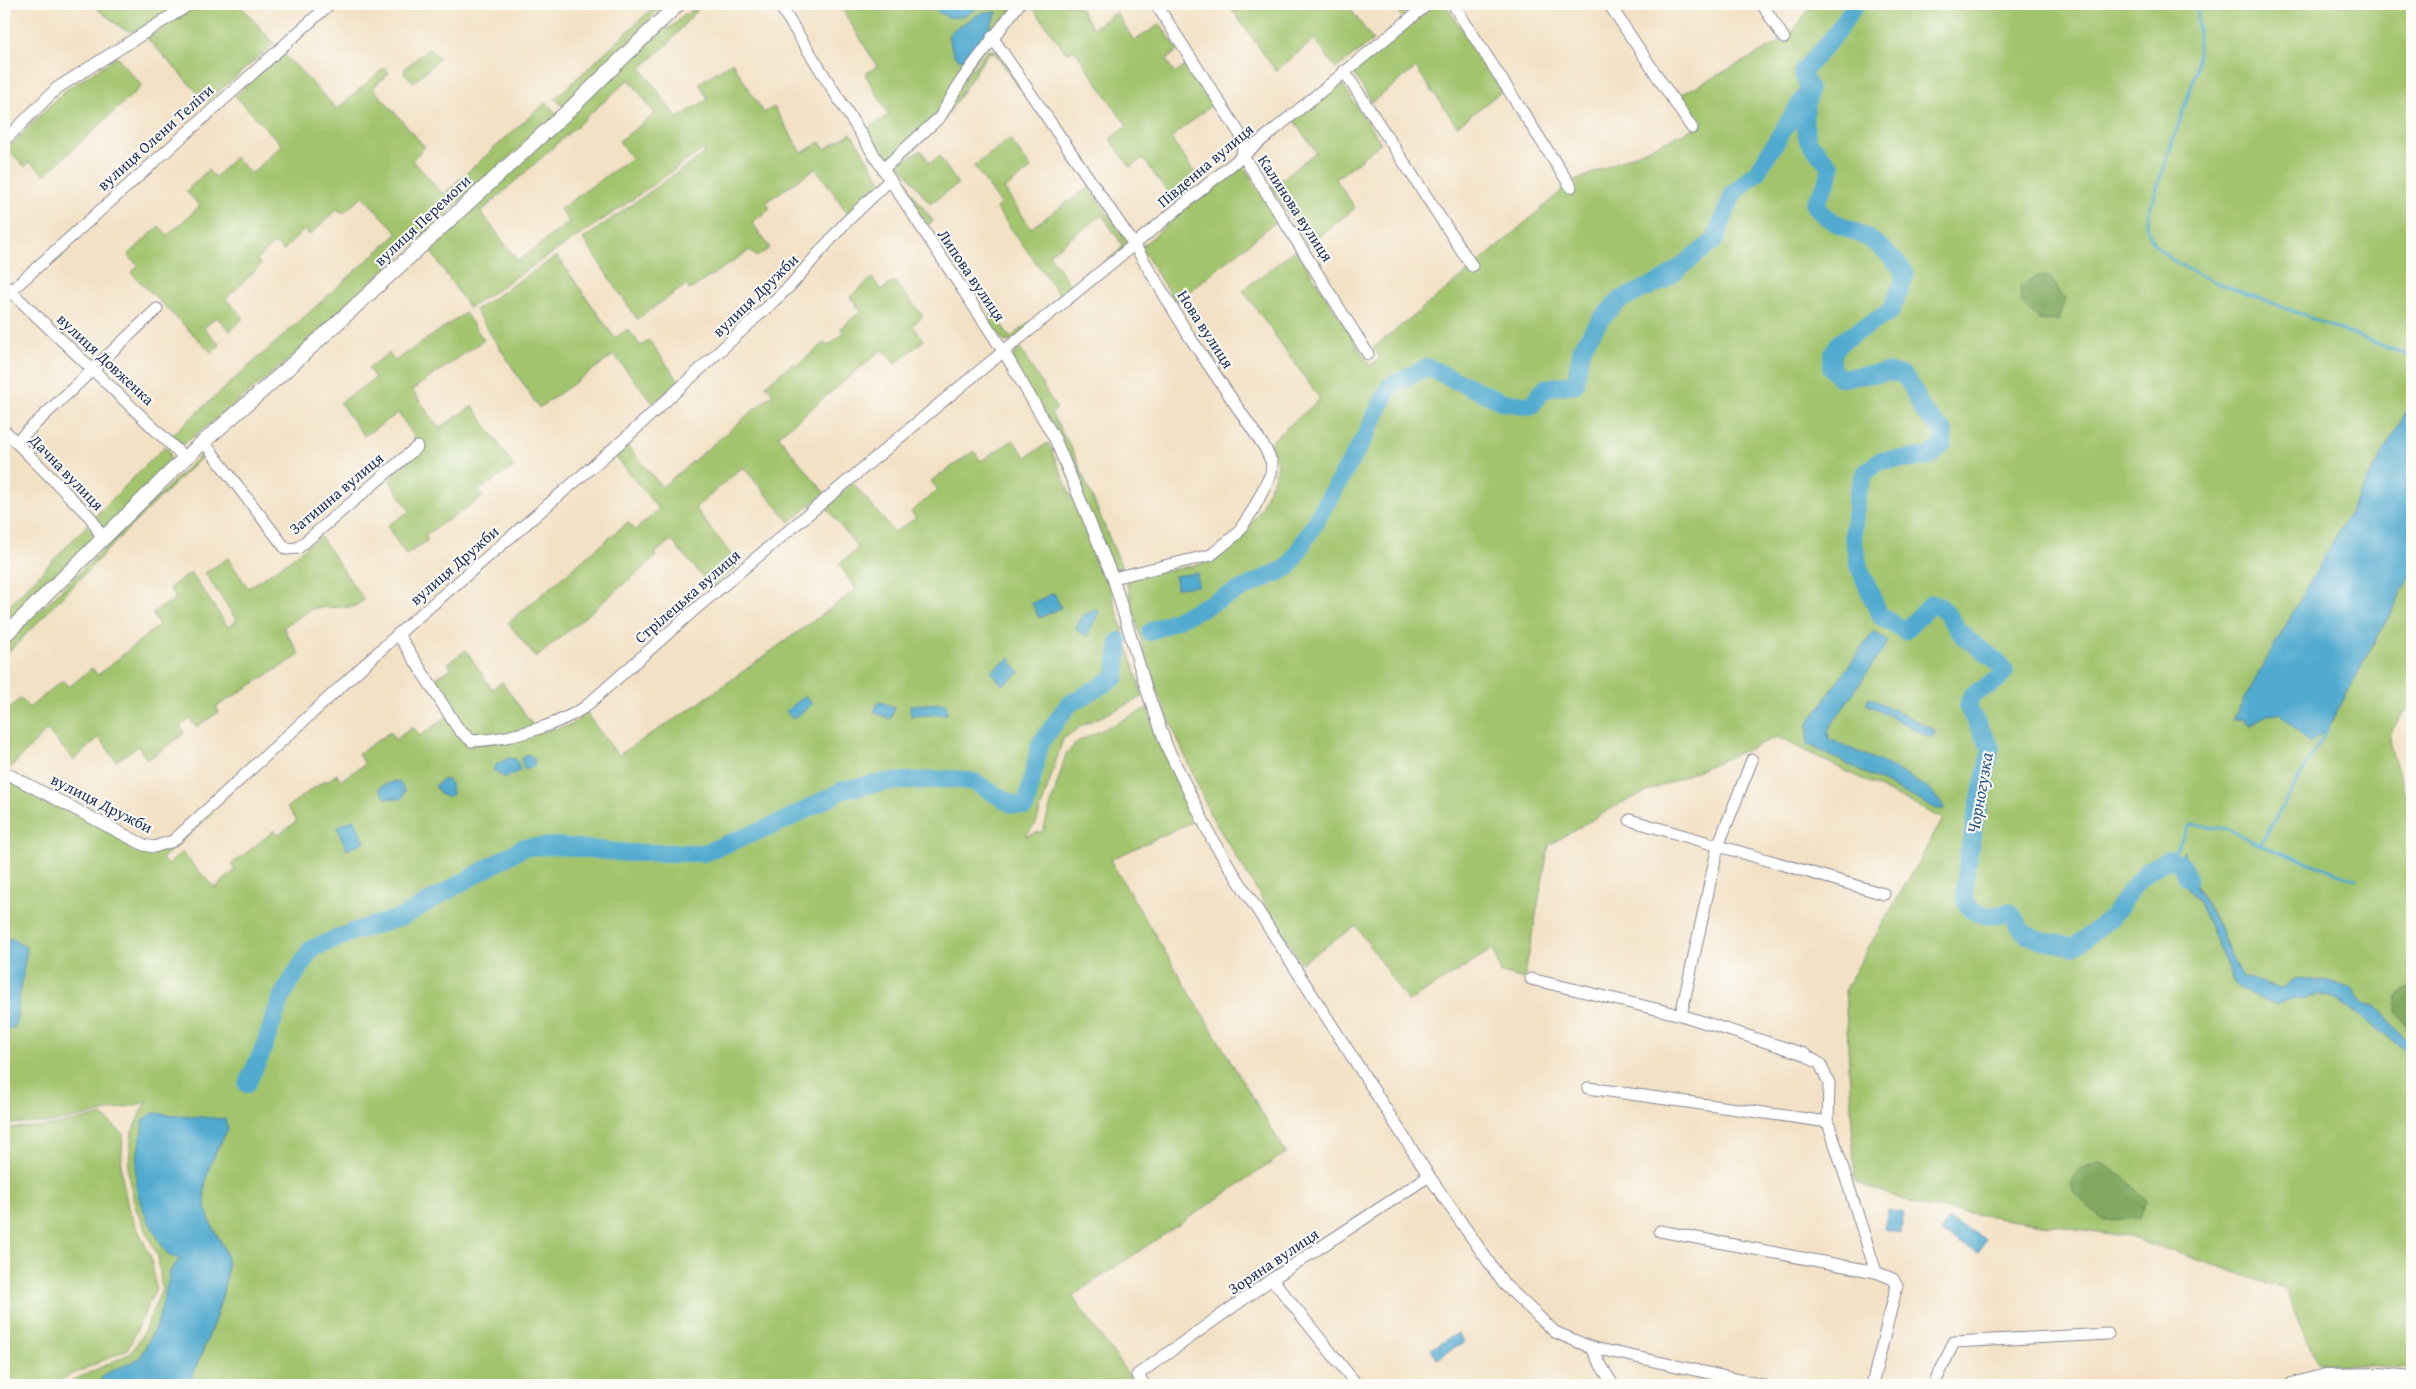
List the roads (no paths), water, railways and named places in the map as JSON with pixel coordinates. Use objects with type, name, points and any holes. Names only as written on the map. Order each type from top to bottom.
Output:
[{"type":"main road","name":"вулиця Перемоги","points":[[4,636],[203,441],[286,370],[568,111],[678,4]]},
{"type":"main road","points":[[2292,1385],[2326,1376],[2380,1375],[2412,1378]]},
{"type":"street","name":"вулиця Олени Теліги","points":[[6,291],[330,4]]},
{"type":"street","name":"Липова вулиця","points":[[779,4],[890,180],[1004,352],[1054,439],[1113,578],[1147,691],[1167,747],[1213,841],[1429,1176],[1504,1284],[1554,1332],[1590,1348],[1763,1385]]},
{"type":"street","points":[[883,169],[940,117],[961,81],[992,36],[1019,4]]},
{"type":"street","name":"Калинова вулиця","points":[[1156,4],[1240,134],[1244,143],[1242,154],[1368,354]]},
{"type":"street","name":"Південна вулиця","points":[[1004,352],[1134,246],[1242,154],[1428,4]]},
{"type":"street","points":[[1453,4],[1571,187]]},
{"type":"street","points":[[1610,4],[1692,128]]},
{"type":"street","points":[[1762,4],[1784,38]]},
{"type":"street","points":[[4,141],[58,88],[186,5]]},
{"type":"street","name":"Нова вулиця","points":[[992,36],[1134,246],[1189,336],[1265,448],[1272,463],[1271,474],[1237,534],[1211,555],[1113,578]]},
{"type":"street","points":[[1344,71],[1472,266]]},
{"type":"street","name":"вулиця Дружби","points":[[4,772],[144,845],[163,846],[173,841],[398,634],[637,428],[790,286],[844,223],[890,180]]},
{"type":"street","name":"вулиця Довженка","points":[[6,291],[94,370],[185,458]]},
{"type":"street","points":[[16,442],[157,309]]},
{"type":"street","name":"Стрілецька вулиця","points":[[398,634],[459,730],[472,742],[535,730],[565,720],[585,707],[700,605],[1004,352]]},
{"type":"street","name":"Дачна вулиця","points":[[4,430],[91,518],[103,539]]},
{"type":"street","name":"Затишна вулиця","points":[[203,441],[286,549],[298,548],[417,447]]},
{"type":"street","points":[[1681,1015],[1718,846],[1752,760]]},
{"type":"street","points":[[1630,820],[1884,894]]},
{"type":"street","points":[[1531,979],[1681,1015],[1804,1054],[1820,1064],[1829,1083],[1828,1122],[1876,1272]]},
{"type":"street","points":[[1588,1088],[1828,1122]]},
{"type":"street","name":"Зоряна вулиця","points":[[1146,1385],[1137,1375],[1272,1279],[1429,1176]]},
{"type":"street","points":[[1660,1231],[1876,1272],[1892,1279],[1897,1285],[1872,1385]]},
{"type":"street","points":[[1272,1279],[1357,1385]]},
{"type":"street","points":[[1934,1385],[1954,1342],[2108,1334]]},
{"type":"street","points":[[1590,1348],[1613,1385]]},
{"type":"water","points":[[927,4],[980,4],[966,15],[948,17]]},
{"type":"water","points":[[983,12],[997,12],[987,32],[977,46],[960,60],[954,55],[948,36],[954,29]]},
{"type":"water","points":[[2412,401],[2412,573],[2327,730],[2309,743],[2279,713],[2269,714],[2251,725],[2243,719],[2233,719]]},
{"type":"water","points":[[1197,573],[1198,586],[1176,588],[1175,576]]},
{"type":"water","points":[[1054,593],[1061,608],[1039,618],[1032,603]]},
{"type":"water","points":[[1095,609],[1099,612],[1087,636],[1076,630],[1081,617]]},
{"type":"water","points":[[1874,631],[1888,642],[1828,730],[1829,739],[1890,766],[1929,789],[1946,809],[1937,809],[1807,744],[1808,723]]},
{"type":"water","points":[[1009,658],[1020,673],[1002,685],[991,671]]},
{"type":"water","points":[[805,696],[812,704],[793,719],[786,711]]},
{"type":"water","points":[[1869,697],[1936,731],[1932,738],[1866,704]]},
{"type":"water","points":[[879,701],[895,708],[890,719],[874,712]]},
{"type":"water","points":[[946,703],[947,714],[911,716],[910,705]]},
{"type":"water","points":[[527,754],[534,758],[535,765],[525,770],[521,760]]},
{"type":"water","points":[[509,758],[516,759],[520,770],[506,778],[493,770],[497,764]]},
{"type":"water","points":[[442,780],[448,780],[451,784],[452,795],[448,797],[441,795],[435,786]]},
{"type":"water","points":[[395,781],[400,783],[405,791],[402,799],[386,798],[380,791],[380,787]]},
{"type":"water","points":[[354,819],[365,841],[347,850],[337,827]]},
{"type":"water","points":[[2184,850],[2188,870],[2194,884],[2212,914],[2242,978],[2277,988],[2282,988],[2295,978],[2335,983],[2352,989],[2363,1003],[2377,1007],[2385,1013],[2389,1022],[2412,1045],[2412,1055],[2337,999],[2316,994],[2307,998],[2293,999],[2279,1005],[2240,989],[2234,983],[2199,902],[2182,881],[2177,865],[2173,862]]},
{"type":"water","points":[[4,938],[12,939],[27,948],[15,1027],[4,1030]]},
{"type":"water","points":[[153,1113],[225,1119],[228,1129],[211,1164],[205,1187],[207,1212],[227,1257],[224,1290],[189,1385],[99,1385],[103,1375],[140,1358],[158,1322],[171,1269],[180,1259],[169,1256],[164,1249],[148,1220],[137,1190],[136,1174],[139,1143],[144,1120]]},
{"type":"water","points":[[1888,1210],[1904,1213],[1900,1233],[1884,1229]]},
{"type":"water","points":[[1948,1219],[1986,1239],[1978,1253],[1941,1232]]},
{"type":"water","points":[[1458,1333],[1464,1342],[1437,1359],[1431,1349]]},
{"type":"waterway","name":"Чорногузка","points":[[1856,4],[1834,36],[1802,72],[1809,89],[1804,121],[1808,141],[1831,167],[1828,181],[1814,205],[1833,221],[1880,246],[1906,274],[1891,311],[1839,343],[1832,355],[1831,368],[1840,378],[1891,372],[1903,375],[1911,385],[1923,411],[1944,432],[1943,444],[1929,457],[1879,461],[1864,474],[1857,496],[1853,537],[1859,567],[1880,616],[1905,631],[1932,603],[1937,605],[1945,611],[1957,629],[1966,638],[1994,658],[2005,671],[1999,679],[1971,696],[1968,708],[1991,748],[1969,854],[1965,893],[1967,904],[1970,909],[1980,914],[1998,915],[2009,912],[2029,936],[2074,947],[2111,918],[2138,881],[2149,870],[2170,859],[2180,863],[2188,878]]},
{"type":"waterway","points":[[2198,4],[2196,72],[2147,218],[2148,230],[2152,241],[2158,248],[2182,266],[2210,280],[2412,357]]},
{"type":"waterway","points":[[1150,632],[1289,567],[1366,435],[1390,386],[1427,367],[1503,402],[1531,406],[1545,388],[1575,384],[1582,347],[1601,319],[1620,300],[1664,280],[1715,240],[1733,194],[1757,172],[1804,97]]},
{"type":"waterway","points":[[247,1084],[262,1052],[282,996],[311,949],[355,931],[402,917],[524,847],[558,846],[628,853],[704,853],[784,821],[845,789],[886,782],[954,779],[974,782],[1012,804],[1026,806],[1040,744],[1068,705],[1116,677],[1119,641]]},
{"type":"waterway","points":[[2170,859],[2190,825],[2228,829],[2260,845],[2327,730]]},
{"type":"waterway","points":[[2260,845],[2357,880]]}]
